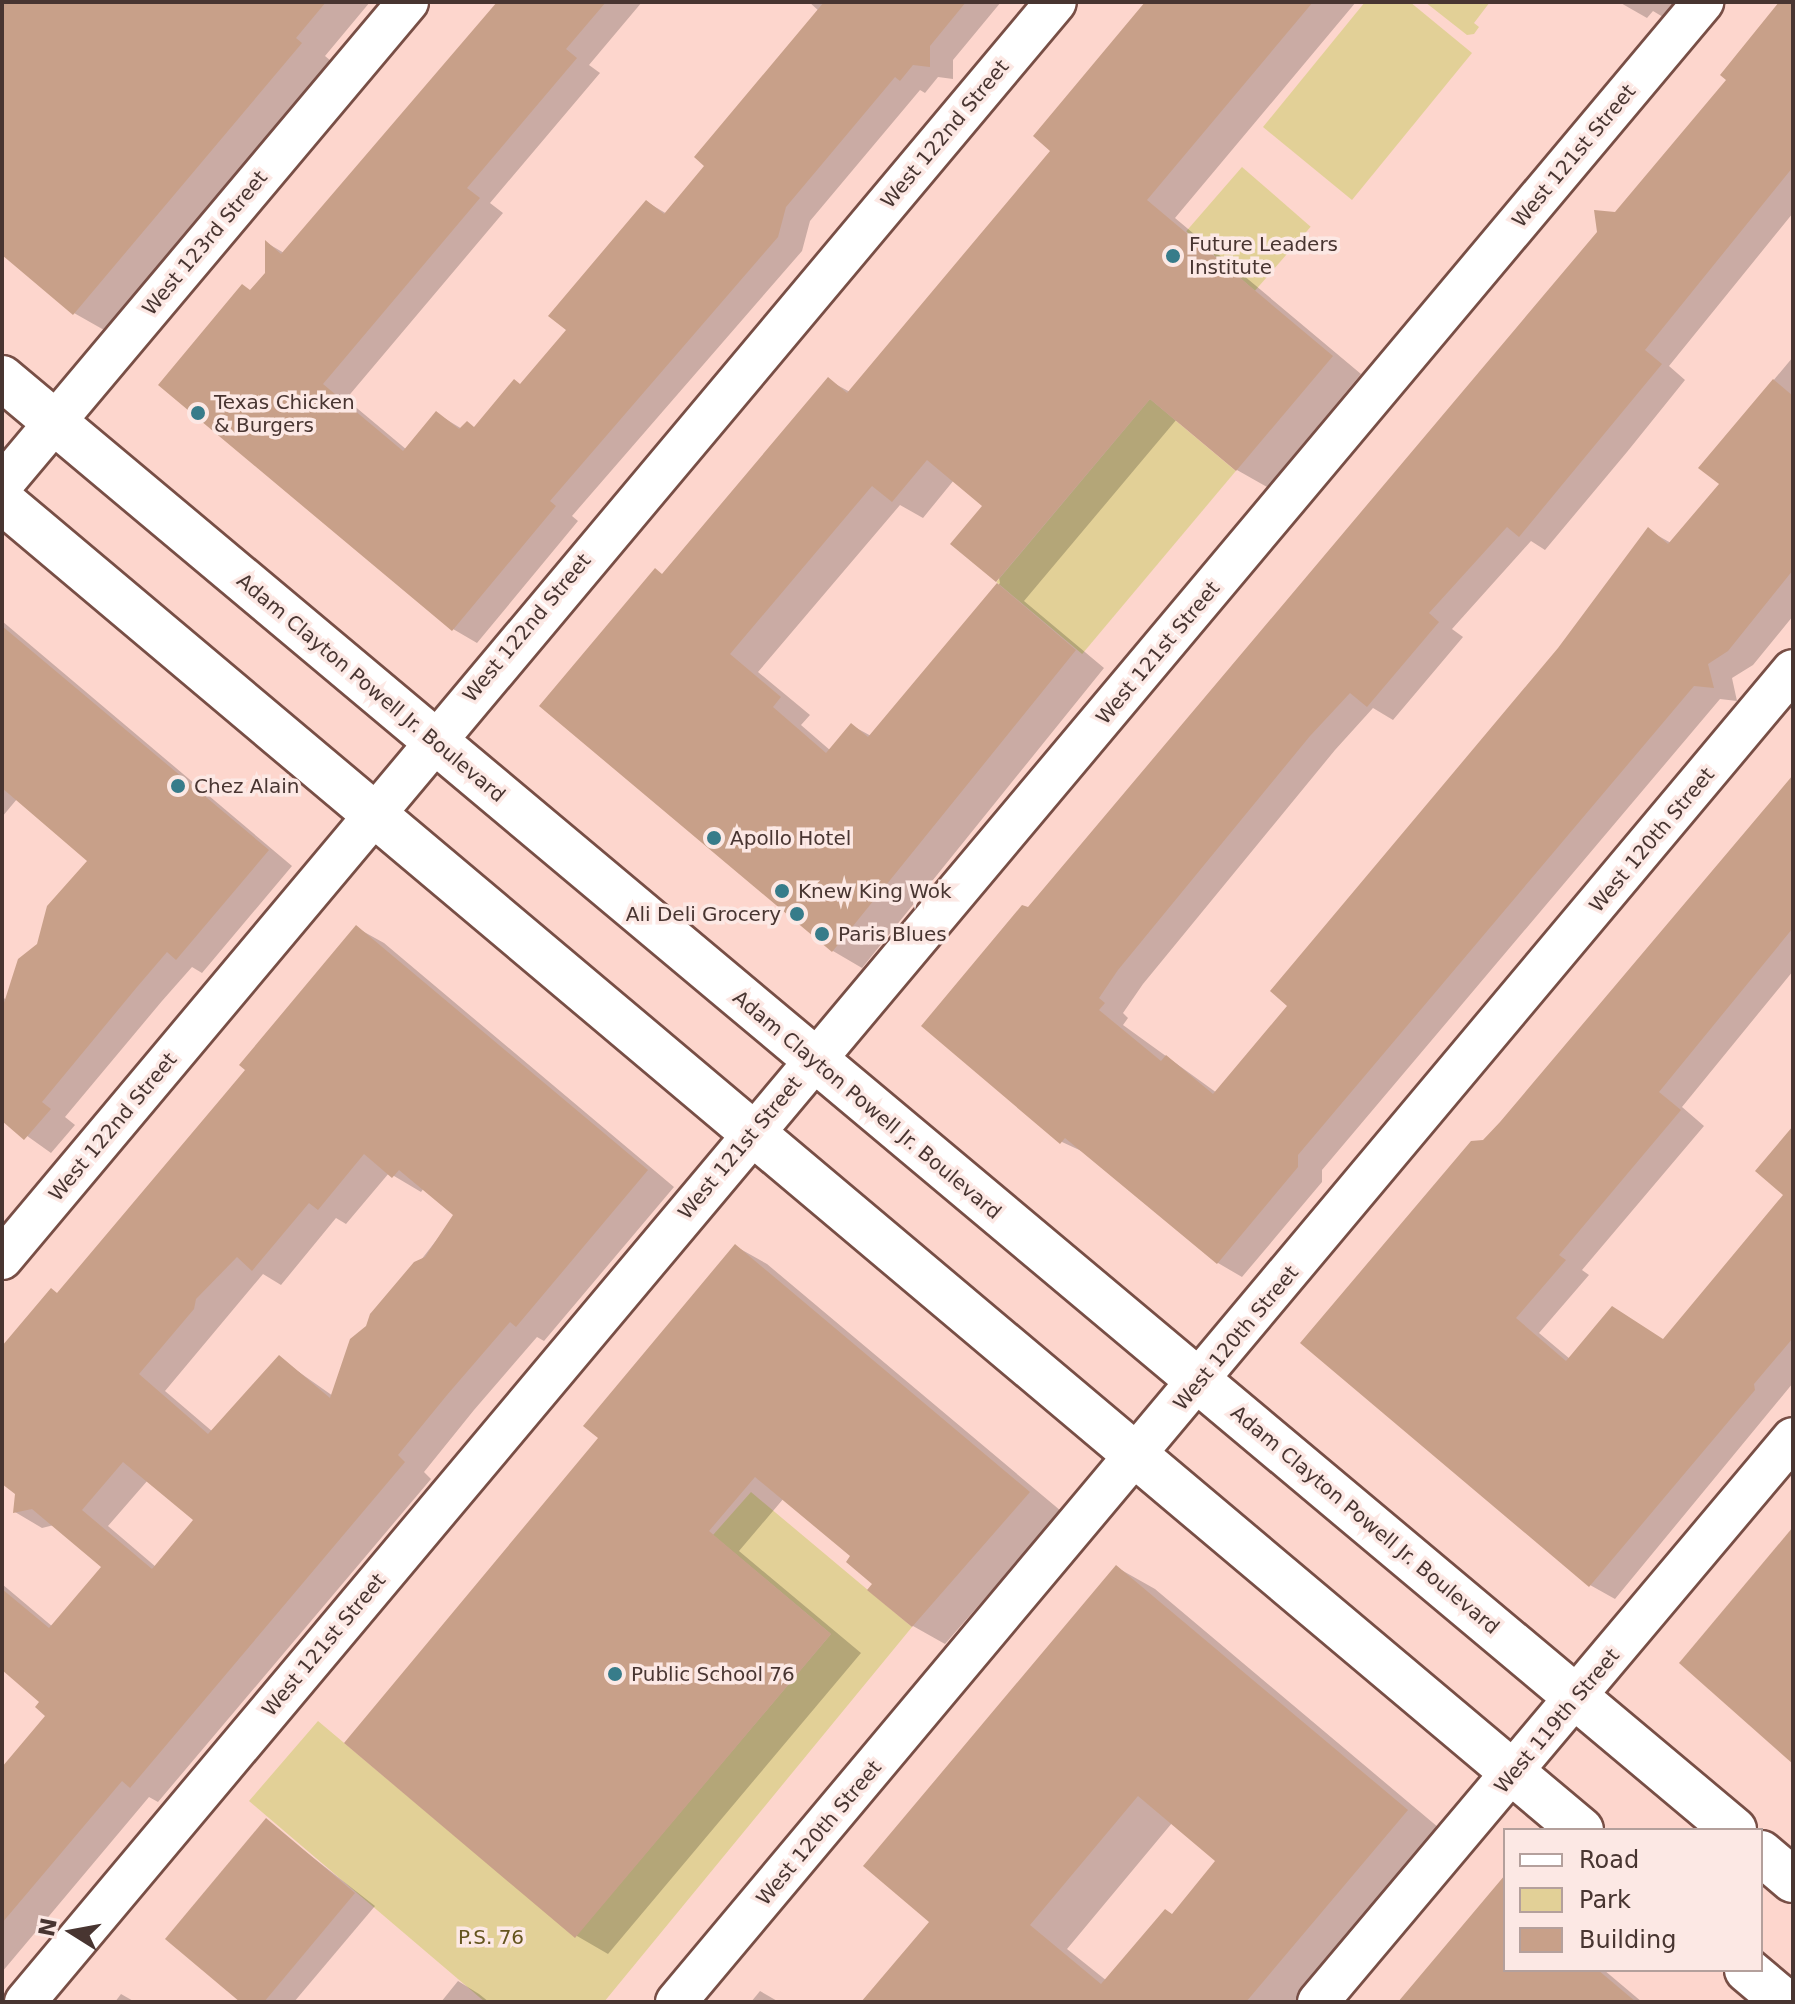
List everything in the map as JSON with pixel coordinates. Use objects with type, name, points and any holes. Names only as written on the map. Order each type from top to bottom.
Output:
[{"type":"main road","name":"Adam Clayton Powell Jr. Boulevard","points":[[2,378],[1732,1828]]},
{"type":"main road","points":[[2,501],[1579,1828]]},
{"type":"main road","points":[[1763,1855],[1793,1880]]},
{"type":"main road","points":[[1749,1972],[1785,2002]]},
{"type":"street","name":"West 123rd Street","points":[[2,485],[408,2]]},
{"type":"street","name":"West 122nd Street","points":[[2,1259],[433,741],[1056,2]]},
{"type":"street","name":"West 121st Street","points":[[25,2002],[1703,2]]},
{"type":"street","name":"West 120th Street","points":[[676,2002],[1793,670]]},
{"type":"street","name":"West 119th Street","points":[[1318,2002],[1793,1438]]},
{"type":"green space","points":[[1365,2],[1410,2],[1472,53],[1352,200],[1263,127]]},
{"type":"green space","points":[[1425,2],[1490,2],[1474,23],[1479,27],[1474,34],[1467,35]]},
{"type":"green space","points":[[1242,167],[1311,227],[1255,291],[1186,231]]},
{"type":"green space","points":[[1150,399],[1236,471],[1082,654],[996,582]]},
{"type":"green space","name":"P.S. 76","points":[[751,1492],[912,1627],[604,2002],[485,2002],[249,1801],[318,1721],[575,1937],[831,1634],[713,1535]]},
{"type":"building","points":[[2,2],[326,2],[296,38],[302,43],[73,315],[2,255]]},
{"type":"building","points":[[497,2],[606,2],[566,49],[577,58],[467,188],[480,198],[323,384],[403,451],[436,411],[459,429],[467,421],[474,427],[514,379],[520,384],[566,330],[548,316],[646,200],[664,214],[704,166],[694,157],[824,2],[966,2],[930,46],[930,67],[913,65],[900,81],[895,77],[786,207],[778,237],[550,501],[556,506],[452,631],[158,385],[242,284],[250,290],[265,273],[265,240],[281,254]]},
{"type":"building","points":[[1145,2],[1313,2],[1147,200],[1333,356],[1236,471],[1150,399],[996,582],[950,544],[982,506],[927,460],[892,502],[872,486],[730,654],[781,697],[773,707],[826,753],[851,723],[868,737],[997,583],[1076,650],[832,952],[539,706],[655,568],[662,574],[828,377],[847,393],[1050,151],[1033,136]]},
{"type":"building","points":[[1779,2],[1793,2],[1793,167],[1645,350],[1662,364],[1519,537],[1507,527],[1429,613],[1439,622],[1367,707],[1350,693],[1310,736],[1118,970],[1099,998],[1105,1003],[1099,1010],[1161,1061],[1166,1055],[1213,1094],[1287,1006],[1270,991],[1558,648],[1648,527],[1668,544],[1719,484],[1698,468],[1773,379],[1793,396],[1793,570],[1728,651],[1708,664],[1714,688],[1694,686],[1298,1155],[1298,1167],[1217,1264],[1065,1138],[1060,1144],[921,1026],[1022,905],[1028,907],[1597,232],[1594,210],[1615,212],[1726,80],[1720,75]]},
{"type":"building","points":[[2,626],[269,850],[176,960],[167,952],[137,987],[42,1102],[51,1109],[24,1140],[2,1121],[2,1009],[18,959],[37,944],[47,906],[87,861],[2,788]]},
{"type":"building","points":[[1793,775],[1793,928],[1659,1092],[1681,1110],[1559,1255],[1566,1260],[1516,1318],[1566,1361],[1612,1306],[1663,1339],[1783,1195],[1755,1171],[1793,1126],[1793,1338],[1754,1384],[1755,1390],[1589,1587],[1300,1343],[1471,1141],[1483,1140],[1500,1122]]},
{"type":"building","points":[[356,925],[648,1170],[516,1327],[510,1322],[447,1395],[398,1455],[405,1462],[130,1788],[122,1781],[2,1923],[2,1767],[45,1716],[35,1707],[39,1702],[2,1670],[2,1589],[49,1628],[101,1567],[32,1509],[13,1513],[15,1494],[2,1484],[2,1346],[51,1288],[57,1293],[224,1095],[245,1070],[239,1065]],"holes":[[[364,1154],[392,1178],[399,1170],[453,1215],[425,1257],[414,1262],[370,1314],[366,1326],[350,1339],[330,1398],[279,1355],[208,1434],[139,1374],[194,1309],[196,1299],[237,1257],[252,1271],[309,1203],[318,1210]],[[123,1462],[193,1520],[152,1569],[82,1510]]]},
{"type":"building","name":"Public School 76","points":[[735,1244],[1030,1492],[912,1627],[867,1590],[872,1584],[846,1562],[850,1556],[755,1477],[709,1531],[831,1634],[575,1938],[344,1743],[598,1438],[583,1426]]},
{"type":"building","points":[[1793,1527],[1793,1764],[1679,1663]]},
{"type":"building","points":[[1116,1565],[1408,1810],[1246,2002],[861,2002],[929,1922],[863,1866]],"holes":[[[1138,1796],[1215,1861],[1172,1914],[1165,1909],[1101,1984],[1030,1925]]]},
{"type":"building","points":[[266,1818],[355,1893],[264,2002],[240,2002],[165,1939]]},
{"type":"building","points":[[1503,1877],[1503,1972],[1600,1972],[1636,2002],[1398,2002]]},
{"type":"place","name":"Future Leaders Institute","points":[[1173,256]]},
{"type":"place","name":"Texas Chicken & Burgers","points":[[198,413]]},
{"type":"place","name":"Chez Alain","points":[[178,786]]},
{"type":"place","name":"Apollo Hotel","points":[[714,838]]},
{"type":"place","name":"Knew King Wok","points":[[782,891]]},
{"type":"place","name":"Ali Deli Grocery","points":[[797,914]]},
{"type":"place","name":"Paris Blues","points":[[822,934]]},
{"type":"place","name":"Public School 76","points":[[615,1674]]}]
